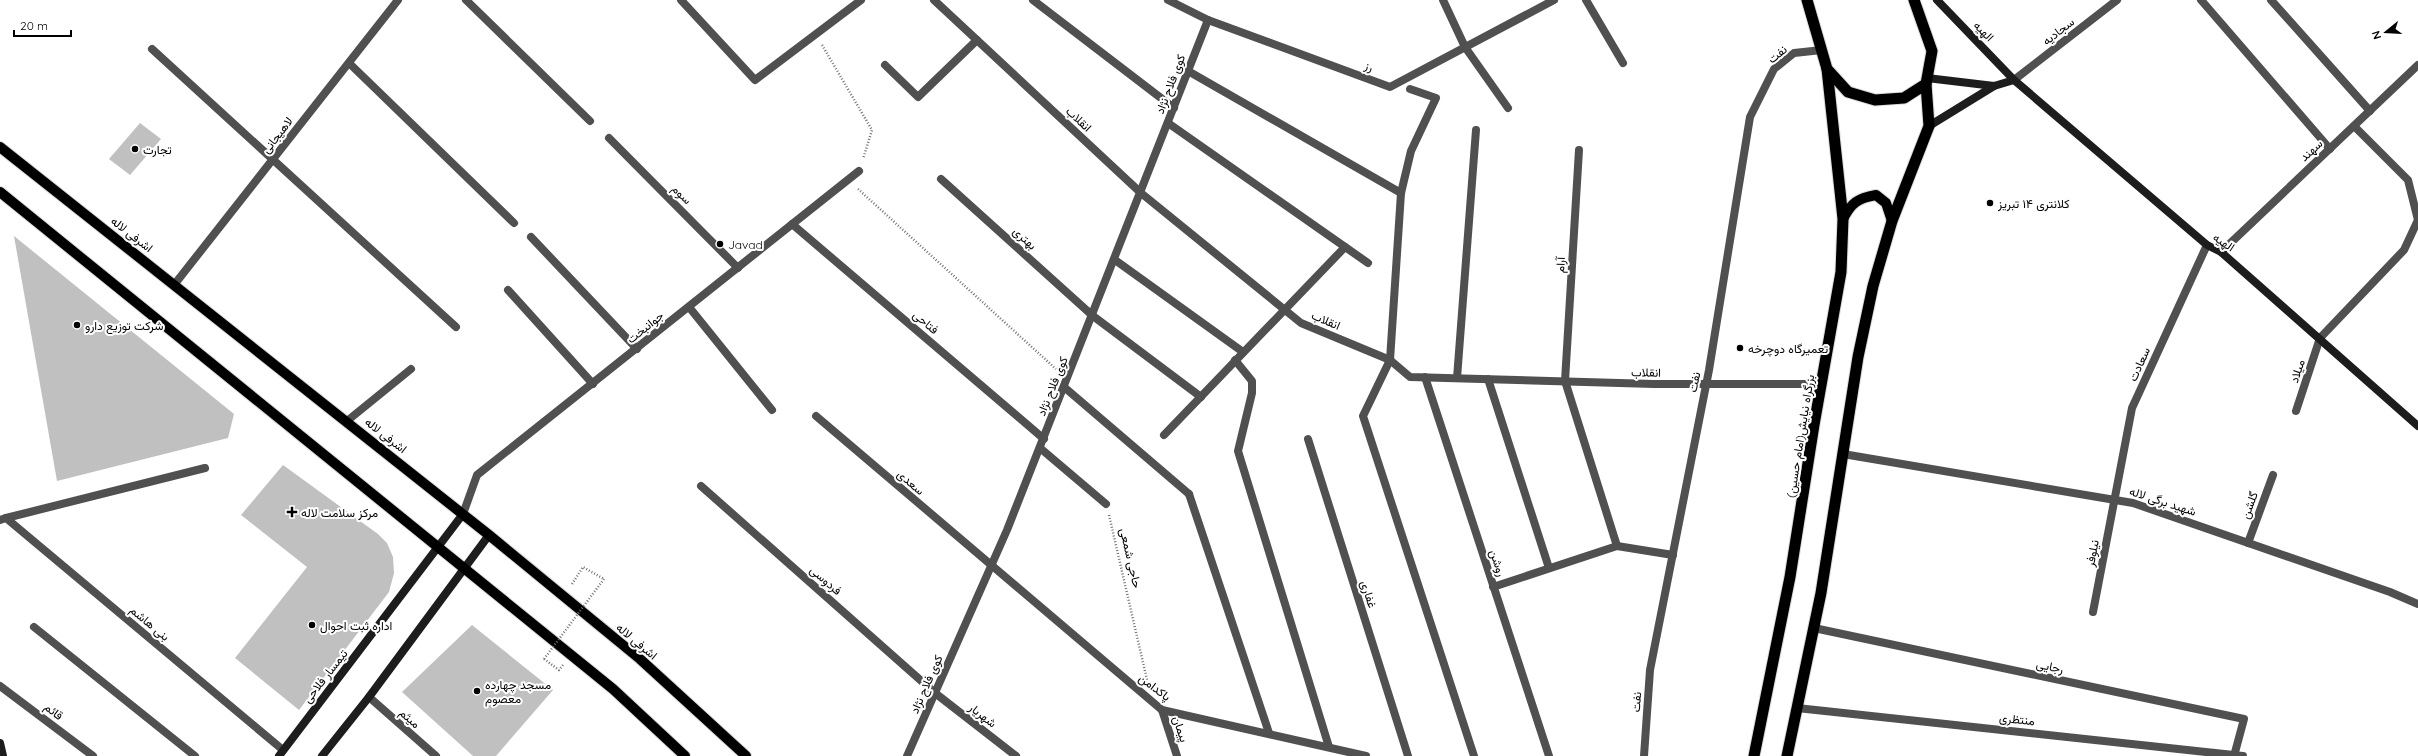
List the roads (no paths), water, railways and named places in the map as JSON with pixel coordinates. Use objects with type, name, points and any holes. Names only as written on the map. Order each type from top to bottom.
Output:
[{"type":"highway","name":"بزرگراه نیایش(امام حسین)","points":[[1754,756],[1790,577],[1821,384],[1841,272],[1843,219],[1827,69],[1807,0]]},
{"type":"highway","points":[[1787,756],[1814,628],[1859,349],[1873,286],[1892,221],[1929,126],[1927,81],[1932,51],[1914,0]]},
{"type":"highway","points":[[1827,69],[1848,92],[1875,100],[1904,98],[1927,81]]},
{"type":"main road","name":"الهیه","points":[[1937,0],[2014,80],[2207,245],[2221,252],[2418,426]]},
{"type":"main road","points":[[1929,126],[1994,86],[2014,80]]},
{"type":"main road","points":[[1927,81],[1994,86]]},
{"type":"main road","name":"اشرفی لاله","points":[[0,147],[489,535],[640,659],[746,756]]},
{"type":"main road","points":[[0,192],[613,689],[685,756]]},
{"type":"main road","points":[[1843,219],[1850,204],[1861,198],[1876,195],[1886,203],[1892,221]]},
{"type":"main road","name":"تیمسار فلاحی","points":[[281,753],[463,514]]},
{"type":"main road","points":[[322,756],[369,697],[489,535]]},
{"type":"main road","points":[[0,743],[3,756]]},
{"type":"main road","points":[[281,753],[290,756]]},
{"type":"street","name":"لاهیجانی","points":[[174,285],[398,0]]},
{"type":"street","points":[[466,0],[590,121]]},
{"type":"street","points":[[685,1],[755,80],[861,0]]},
{"type":"street","name":"انقلاب","points":[[934,0],[1141,193],[1301,323],[1390,360],[1410,377],[1706,384],[1821,384]]},
{"type":"street","points":[[1033,0],[1174,108]]},
{"type":"street","name":"رز","points":[[1168,0],[1208,20],[1390,87],[1554,0]]},
{"type":"street","points":[[1443,0],[1465,47],[1508,108]]},
{"type":"street","points":[[1586,0],[1623,64]]},
{"type":"street","name":"سجادیه","points":[[2014,80],[2117,0]]},
{"type":"street","points":[[2201,0],[2330,149]]},
{"type":"street","points":[[2270,0],[2370,111]]},
{"type":"street","name":"کوی فلاح نژاد","points":[[907,756],[991,566],[1044,439],[1208,20]]},
{"type":"street","points":[[885,65],[918,97],[977,40]]},
{"type":"street","points":[[152,48],[272,161],[456,327]]},
{"type":"street","name":"نفت","points":[[1644,756],[1650,670],[1706,384],[1750,117],[1774,69],[1794,53],[1822,50]]},
{"type":"street","points":[[349,63],[514,223]]},
{"type":"street","name":"سهند","points":[[2221,252],[2418,65]]},
{"type":"street","points":[[1188,71],[1400,192]]},
{"type":"street","points":[[1410,89],[1436,98],[1411,151],[1400,192],[1390,360],[1363,416],[1474,756]]},
{"type":"street","points":[[1168,124],[1368,264]]},
{"type":"street","points":[[2320,338],[2404,250],[2418,220],[2408,180],[2354,126]]},
{"type":"street","points":[[1457,378],[1476,130]]},
{"type":"street","name":"سوم","points":[[609,138],[738,268]]},
{"type":"street","name":"آرام","points":[[1566,381],[1579,150]]},
{"type":"street","name":"جوانبخت","points":[[463,514],[477,475],[859,171]]},
{"type":"street","name":"بهتری","points":[[942,179],[1093,316],[1200,397]]},
{"type":"street","name":"فتاحی","points":[[792,224],[1044,439]]},
{"type":"street","points":[[531,237],[637,349]]},
{"type":"street","name":"سعادت","points":[[2115,499],[2132,408],[2207,245]]},
{"type":"street","points":[[1164,436],[1235,360],[1345,247]]},
{"type":"street","points":[[1115,260],[1243,352]]},
{"type":"street","points":[[508,290],[593,384]]},
{"type":"street","points":[[689,307],[772,410]]},
{"type":"street","name":"میلاد","points":[[2296,411],[2320,338]]},
{"type":"street","points":[[1235,360],[1252,381],[1252,393],[1238,451],[1332,756]]},
{"type":"street","points":[[347,421],[411,368]]},
{"type":"street","name":"روشن","points":[[1425,377],[1549,756]]},
{"type":"street","points":[[1488,379],[1549,568]]},
{"type":"street","points":[[1566,381],[1617,546]]},
{"type":"street","points":[[1066,383],[1189,494],[1269,733]]},
{"type":"street","name":"سعدی","points":[[816,416],[991,566]]},
{"type":"street","name":"غفاری","points":[[1308,440],[1408,756]]},
{"type":"street","points":[[1040,448],[1106,504]]},
{"type":"street","name":"شهید برگی لاله","points":[[1843,454],[2133,502],[2418,604]]},
{"type":"street","points":[[3,519],[205,468]]},
{"type":"street","name":"گلشن","points":[[2248,543],[2273,475]]},
{"type":"street","name":"فردوسی","points":[[701,486],[935,692]]},
{"type":"street","name":"نیلوفر","points":[[2093,612],[2115,499]]},
{"type":"street","name":"بنی هاشم","points":[[3,519],[281,753]]},
{"type":"street","points":[[1493,587],[1617,546],[1672,555]]},
{"type":"street","name":"پاکدامن","points":[[991,566],[1162,710],[1366,756]]},
{"type":"street","points":[[34,627],[195,756]]},
{"type":"street","name":"رجایی","points":[[1814,628],[2244,719],[2234,755]]},
{"type":"street","name":"قائم","points":[[0,686],[93,756]]},
{"type":"street","name":"شهریار","points":[[935,692],[1016,756]]},
{"type":"street","name":"میثم","points":[[369,697],[436,756]]},
{"type":"street","name":"منتظری","points":[[1797,708],[2243,756]]},
{"type":"street","name":"پیمان","points":[[1162,710],[1177,756]]},
{"type":"place","name":"تجارت","points":[[135,149]]},
{"type":"place","name":"کلانتری ۱۴ تبریز","points":[[1990,203]]},
{"type":"place","name":"Javad","points":[[720,244]]},
{"type":"place","name":"شرکت توزیع دارو","points":[[77,325]]},
{"type":"place","name":"تعمیرگاه دوچرخه","points":[[1740,348]]},
{"type":"place","name":"مرکز سلامت لاله","points":[[292,512]]},
{"type":"place","name":"اداره ثبت احوال","points":[[312,625]]},
{"type":"place","name":"مسجد چهارده معصوم","points":[[477,691]]}]
